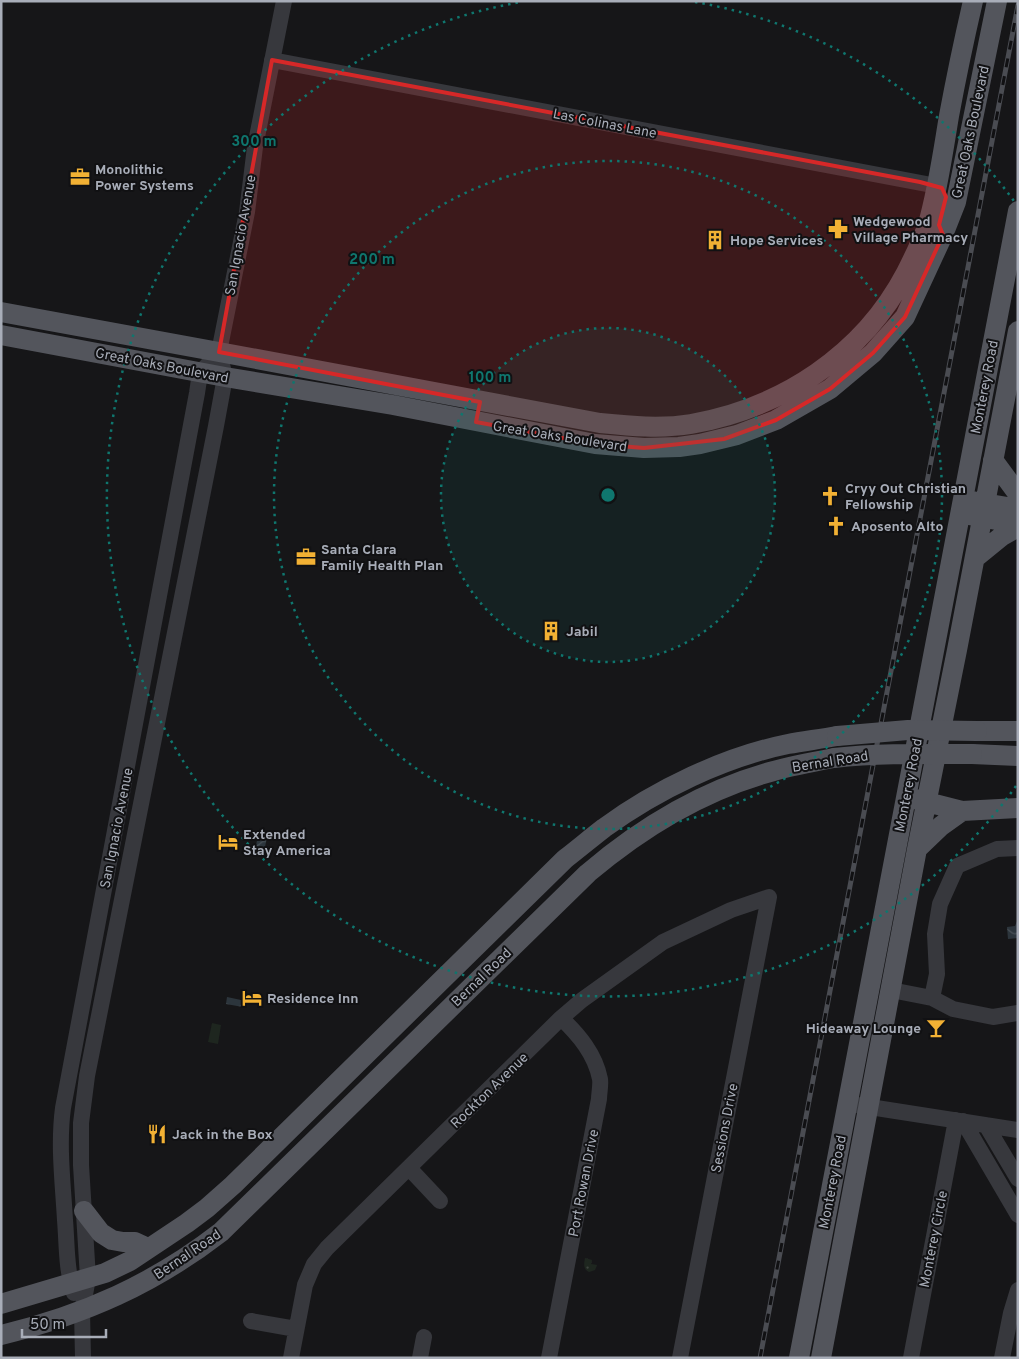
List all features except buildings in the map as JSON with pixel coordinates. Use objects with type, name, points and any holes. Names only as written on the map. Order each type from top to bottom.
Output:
[{"type":"main road","name":"Great Oaks Boulevard","points":[[1,312],[603,424],[628,427],[665,427],[721,418],[747,410],[790,390],[832,363],[870,327],[902,281],[916,254],[927,225],[937,186],[958,65],[973,1]]},
{"type":"main road","name":"Great Oaks Boulevard","points":[[1,335],[200,373],[393,405],[595,444],[644,448],[679,447],[737,436],[776,420],[830,389],[873,353],[905,317],[956,202],[996,1]]},
{"type":"main road","points":[[937,186],[942,188],[946,197],[940,225],[943,235]]},
{"type":"main road","name":"Monterey Road","points":[[798,1358],[1018,211]]},
{"type":"main road","name":"Monterey Road","points":[[821,1358],[926,802],[1018,331]]},
{"type":"main road","points":[[476,422],[480,402]]},
{"type":"main road","points":[[993,460],[1018,494]]},
{"type":"main road","points":[[961,506],[984,510],[1018,509]]},
{"type":"main road","points":[[984,510],[1018,525]]},
{"type":"main road","points":[[974,558],[1018,525]]},
{"type":"main road","name":"Bernal Road","points":[[1,1304],[105,1273],[130,1261],[207,1208],[233,1185],[565,859],[604,829],[662,792],[712,768],[787,744],[838,736],[908,730],[1018,731]]},
{"type":"main road","name":"Bernal Road","points":[[1,1335],[56,1320],[116,1297],[161,1274],[203,1246],[221,1232],[576,885],[609,855],[651,825],[679,809],[728,786],[770,772],[834,758],[894,754],[1018,756]]},
{"type":"main road","points":[[906,797],[962,811],[1018,808]]},
{"type":"main road","points":[[917,849],[941,826],[962,811]]},
{"type":"main road","points":[[84,1211],[101,1233],[112,1240],[135,1242],[148,1248]]},
{"type":"street","name":"San Ignacio Avenue","points":[[83,1358],[80,1281],[84,1211],[81,1123],[87,1076],[225,377],[219,352],[247,212],[255,147],[284,1]]},
{"type":"street","name":"Las Colinas Lane","points":[[272,60],[937,186]]},
{"type":"street","points":[[200,373],[219,352]]},
{"type":"street","name":"San Ignacio Avenue","points":[[80,1281],[68,1264],[61,1121],[200,373]]},
{"type":"street","points":[[932,998],[937,974],[935,934],[940,904],[957,866],[997,849],[1018,848]]},
{"type":"street","name":"Rockton Avenue","points":[[291,1358],[305,1285],[314,1264],[327,1248],[562,1018],[582,1000],[663,942],[731,910],[769,897]]},
{"type":"street","name":"Sessions Drive","points":[[680,1358],[769,897]]},
{"type":"street","points":[[92,948],[111,958]]},
{"type":"street","points":[[891,990],[932,998],[953,1009],[993,1017],[1018,1012]]},
{"type":"street","name":"Port Rowan Drive","points":[[549,1358],[599,1099],[600,1080],[592,1055],[578,1034],[562,1018]]},
{"type":"street","points":[[847,1104],[1018,1130]]},
{"type":"street","points":[[959,1121],[1018,1215]]},
{"type":"street","name":"Monterey Circle","points":[[911,1358],[959,1121]]},
{"type":"street","points":[[986,1125],[1018,1179]]},
{"type":"street","points":[[409,1168],[440,1201]]},
{"type":"street","points":[[1002,1358],[1011,1313],[1018,1290]]},
{"type":"street","points":[[251,1321],[296,1329]]},
{"type":"street","points":[[420,1358],[424,1336]]},
{"type":"highlighted area","points":[[272,60],[920,182],[942,188],[946,197],[939,225],[943,235],[905,317],[873,353],[830,389],[776,420],[724,439],[644,448],[595,444],[476,422],[480,402],[219,352]]},
{"type":"shaded area","points":[[212,1023],[221,1025],[218,1044],[208,1042]]},
{"type":"shaded area","points":[[585,1258],[592,1260],[591,1264],[597,1265],[595,1270],[589,1272],[585,1268]]},
{"type":"water","points":[[258,835],[267,837],[264,852],[255,851]]},
{"type":"water","points":[[1018,919],[1018,938],[1008,939],[1007,927],[1015,926]]},
{"type":"water","points":[[242,996],[245,997],[243,1007],[226,1004],[227,997],[241,1000]]},
{"type":"railway","points":[[760,1358],[1018,5]]},
{"type":"place","name":"Monolithic Power Systems","points":[[80,177]]},
{"type":"place","name":"Wedgewood Village Pharmacy","points":[[838,229]]},
{"type":"place","name":"Hope Services","points":[[715,240]]},
{"type":"place","name":"Cryy Out Christian Fellowship","points":[[830,496]]},
{"type":"place","name":"Aposento Alto","points":[[836,526]]},
{"type":"place","name":"Santa Clara Family Health Plan","points":[[306,557]]},
{"type":"place","name":"Jabil","points":[[551,631]]},
{"type":"place","name":"Extended Stay America","points":[[228,842]]},
{"type":"place","name":"Residence Inn","points":[[252,998]]},
{"type":"place","name":"Hideaway Lounge","points":[[936,1028]]},
{"type":"place","name":"Jack in the Box","points":[[157,1134]]}]
